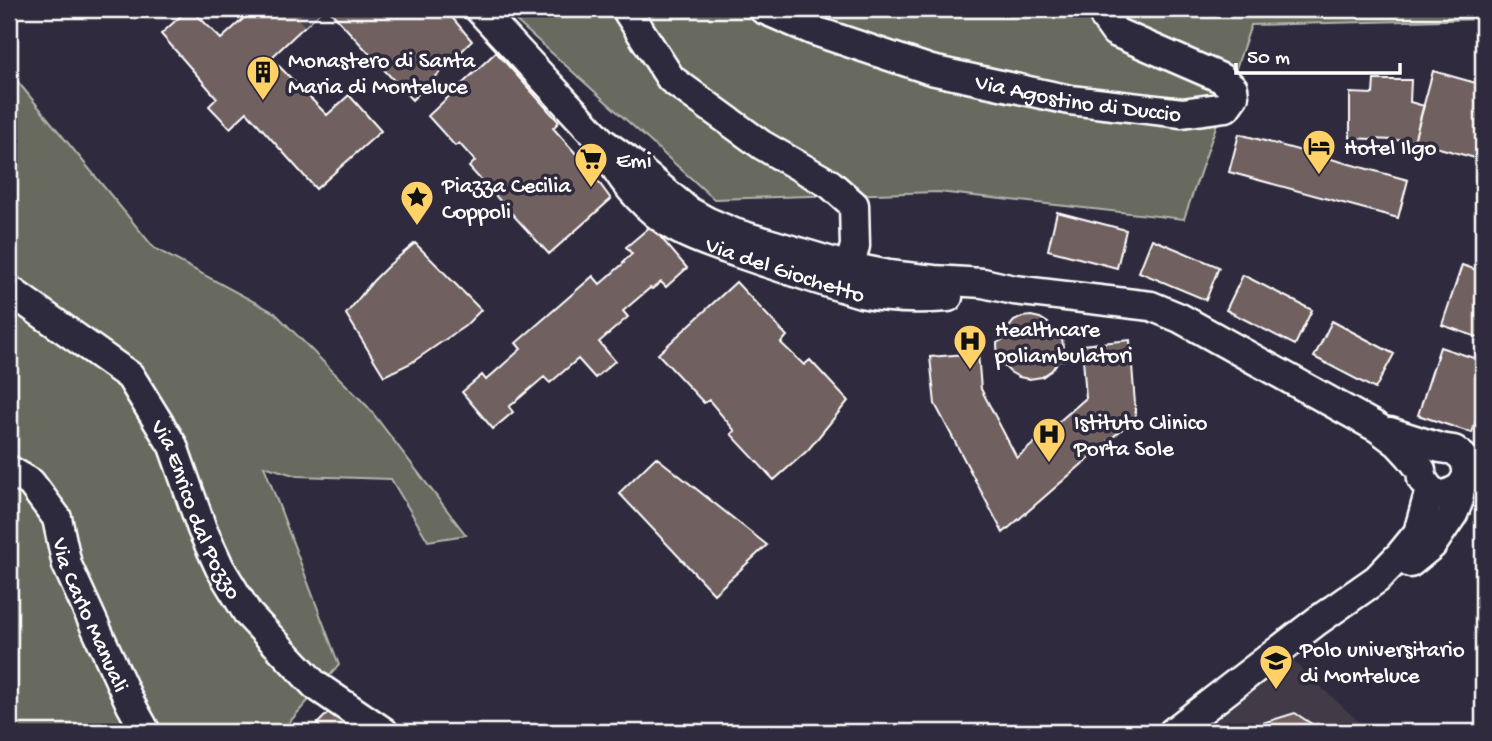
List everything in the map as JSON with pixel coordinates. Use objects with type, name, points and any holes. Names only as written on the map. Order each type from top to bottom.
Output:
[{"type":"street","name":"Via del Giochetto","points":[[479,9],[602,142],[688,211],[708,222],[734,233],[849,267],[889,275],[983,283],[1014,290],[1151,306],[1180,318],[1378,428],[1398,443],[1425,480]]},
{"type":"street","points":[[626,9],[671,79],[762,145],[830,184],[854,205],[855,246],[849,267]]},
{"type":"street","name":"Via Agostino di Duccio","points":[[763,9],[812,30],[931,70],[1070,100],[1182,113],[1226,107],[1234,96],[1233,88],[1222,78],[1115,32],[1105,18],[1104,9]]},
{"type":"street","name":"Via del Giochetto","points":[[602,142],[618,171],[642,201],[675,228],[717,246],[839,287],[879,297],[932,298],[1014,290]]},
{"type":"street","name":"Via Enrico dal Pozzo","points":[[9,290],[130,376],[173,446],[202,528],[220,568],[248,614],[315,685],[374,729]]},
{"type":"street","name":"Via del Giochetto","points":[[1378,428],[1462,455]]},
{"type":"street","points":[[1377,579],[1418,533],[1425,480],[1424,460],[1428,454],[1462,455],[1468,472],[1460,488],[1440,495],[1425,480]]},
{"type":"street","name":"Via Carlo Manuali","points":[[9,470],[31,483],[57,518],[66,565],[146,732]]},
{"type":"street","points":[[1173,732],[1317,621],[1377,579],[1408,565],[1432,545],[1453,514],[1460,488]]},
{"type":"shaded area","points":[[503,9],[1483,9],[1483,19],[1251,25],[1184,219],[938,192],[714,199]]},
{"type":"shaded area","points":[[9,71],[154,248],[275,313],[368,407],[466,535],[428,541],[391,479],[297,476],[264,466],[339,665],[281,732],[9,732]]},
{"type":"shaded area","name":"Polo universitario di Monteluce","points":[[1281,650],[1370,732],[1172,732]]},
{"type":"building","name":"Monastero di Santa Maria di Monteluce","points":[[254,9],[323,9],[271,58],[327,115],[349,95],[381,131],[316,189],[247,112],[230,128],[209,106],[217,98],[161,34],[186,11],[195,13],[221,39]]},
{"type":"building","points":[[328,9],[445,9],[472,41],[412,100]]},
{"type":"building","points":[[496,52],[559,122],[553,128],[586,165],[611,199],[549,254],[469,167],[475,161],[459,143],[455,146],[428,116]]},
{"type":"building","points":[[1433,71],[1483,85],[1483,135],[1475,158],[1414,141]]},
{"type":"building","points":[[1374,80],[1411,80],[1410,102],[1424,106],[1414,141],[1350,138],[1350,93],[1373,94]]},
{"type":"building","name":"Hotel Ilgo","points":[[1239,134],[1408,180],[1398,218],[1229,172]]},
{"type":"building","points":[[1057,212],[1126,230],[1117,268],[1048,250]]},
{"type":"building","points":[[651,226],[687,268],[666,287],[661,282],[650,288],[623,311],[628,317],[599,342],[615,361],[595,378],[578,359],[550,383],[544,377],[509,407],[513,412],[493,429],[462,392],[482,375],[486,380],[521,349],[516,343],[593,276],[600,284],[624,263],[632,254],[626,247]]},
{"type":"building","points":[[1152,239],[1219,267],[1206,300],[1139,272]]},
{"type":"building","points":[[415,243],[481,310],[465,326],[411,363],[384,376],[346,314],[373,281]]},
{"type":"building","points":[[1462,265],[1483,272],[1483,339],[1442,325]]},
{"type":"building","points":[[1243,275],[1312,310],[1295,345],[1226,310]]},
{"type":"building","points":[[736,282],[787,336],[781,343],[804,365],[810,360],[848,401],[808,450],[774,480],[731,434],[735,431],[709,400],[704,403],[658,354]]},
{"type":"building","points":[[1031,316],[1048,323],[1055,334],[1062,336],[1064,360],[1059,360],[1052,370],[1042,377],[1029,379],[1019,377],[1003,365],[998,365],[997,343],[1002,340],[1003,334],[1014,321]]},
{"type":"building","points":[[1332,321],[1394,354],[1375,389],[1314,357]]},
{"type":"building","points":[[1130,340],[1136,417],[1003,533],[935,404],[930,357],[978,353],[981,389],[1017,458],[1086,398],[1082,345]]},
{"type":"building","points":[[1440,347],[1483,361],[1483,398],[1472,433],[1418,415]]},
{"type":"building","points":[[656,457],[767,545],[714,594],[619,493]]},
{"type":"building","points":[[334,707],[359,732],[324,732],[317,724]]},
{"type":"building","points":[[1295,713],[1324,732],[1234,732]]},
{"type":"tunnel","points":[[308,9],[315,17]]},
{"type":"place","name":"Monastero di Santa Maria di Monteluce","points":[[263,102]]},
{"type":"place","name":"Hotel Ilgo","points":[[1319,176]]},
{"type":"place","name":"Emi","points":[[591,189]]},
{"type":"place","name":"Piazza Cecilia Coppoli","points":[[417,227]]},
{"type":"place","name":"Healthcare poliambulatori","points":[[970,371]]},
{"type":"place","name":"Istituto Clinico Porta Sole","points":[[1049,464]]},
{"type":"place","name":"Polo universitario di Monteluce","points":[[1276,691]]}]
